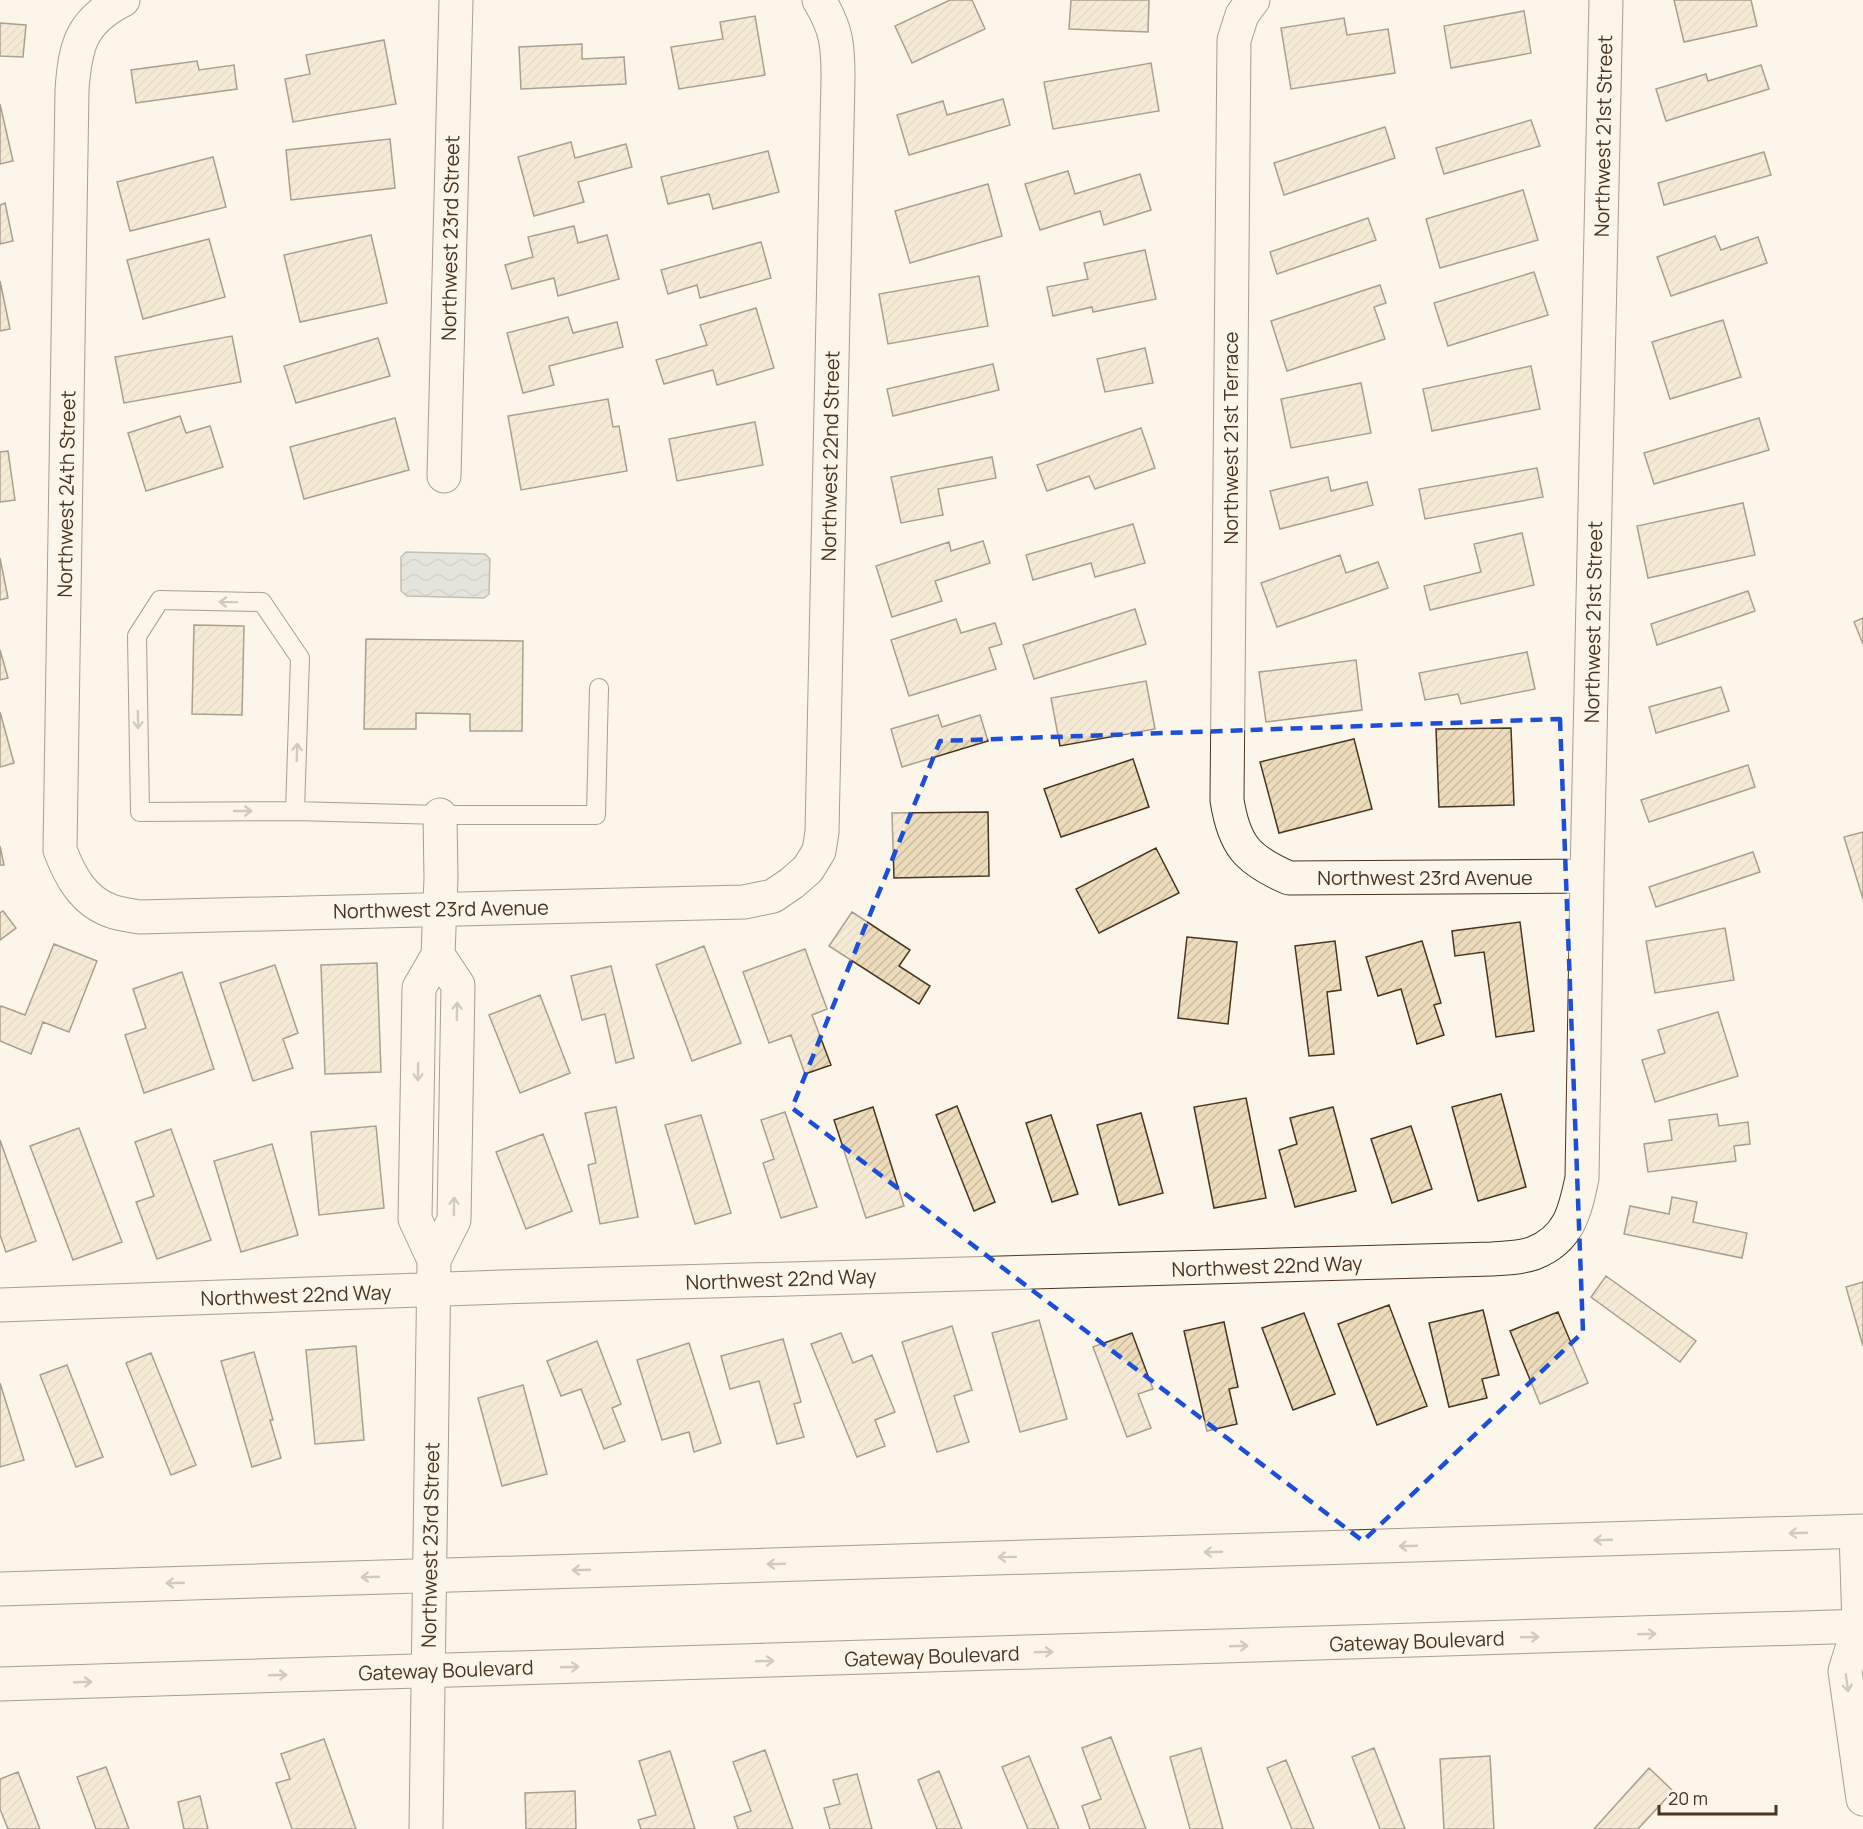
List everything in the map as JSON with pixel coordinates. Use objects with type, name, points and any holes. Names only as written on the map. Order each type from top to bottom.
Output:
[{"type":"street","name":"Northwest 24th Street","points":[[110,911],[86,896],[69,876],[60,850],[74,57],[85,31],[105,9],[123,0]]},
{"type":"street","name":"Northwest 23rd Street","points":[[444,476],[456,0]]},
{"type":"street","name":"Northwest 22nd Street","points":[[773,896],[808,869],[819,851],[822,832],[838,46],[831,20],[819,0]]},
{"type":"street","name":"Northwest 21st Terrace","points":[[1253,0],[1242,15],[1234,40],[1227,800],[1231,826],[1244,850],[1264,868]]},
{"type":"street","name":"Northwest 21st Street","points":[[1558,1239],[1575,1212],[1582,1178],[1606,0]]},
{"type":"street","name":"Northwest 23rd Street","points":[[426,1829],[434,1275],[454,1220],[458,985],[438,956],[440,815]]},
{"type":"street","name":"Northwest 23rd Avenue","points":[[1264,868],[1289,878],[1587,876]]},
{"type":"street","name":"Northwest 23rd Avenue","points":[[110,911],[139,916],[744,902],[773,896]]},
{"type":"street","name":"Northwest 22nd Way","points":[[0,1305],[434,1275],[1492,1259],[1533,1254],[1558,1239]]},
{"type":"street","points":[[0,1589],[1860,1531],[1862,1630],[1845,1671],[1863,1799]]},
{"type":"street","name":"Gateway Boulevard","points":[[0,1684],[1862,1630]]},
{"type":"lane","points":[[295,811],[300,658],[262,602],[160,600],[137,636],[140,812],[295,811],[440,815],[596,815],[599,688]]},
{"type":"highlighted area","points":[[1560,719],[1583,1332],[1363,1541],[792,1108],[940,741]]},
{"type":"water","points":[[406,552],[485,554],[490,559],[489,594],[484,598],[407,596],[401,591],[401,557]]},
{"type":"building","points":[[950,0],[972,0],[985,29],[912,63],[895,26]]},
{"type":"building","points":[[1071,0],[1149,0],[1148,32],[1069,29]]},
{"type":"building","points":[[1674,0],[1751,0],[1757,26],[1684,42]]},
{"type":"building","points":[[1524,11],[1531,53],[1451,68],[1444,26]]},
{"type":"building","points":[[755,16],[765,75],[679,89],[671,47],[723,39],[720,22]]},
{"type":"building","points":[[1344,18],[1347,35],[1388,29],[1395,73],[1291,89],[1281,28]]},
{"type":"building","points":[[0,23],[26,25],[23,57],[0,56]]},
{"type":"building","points":[[384,40],[396,104],[293,122],[285,79],[310,74],[306,55]]},
{"type":"building","points":[[582,44],[582,59],[624,57],[626,84],[521,89],[519,47]]},
{"type":"building","points":[[197,61],[199,70],[234,65],[237,89],[136,103],[131,70]]},
{"type":"building","points":[[1151,63],[1159,111],[1053,129],[1044,82]]},
{"type":"building","points":[[1761,65],[1769,89],[1666,121],[1656,89],[1706,74],[1708,81]]},
{"type":"building","points":[[1003,99],[1010,125],[909,155],[897,115],[943,101],[947,115]]},
{"type":"building","points":[[0,104],[13,161],[0,164]]},
{"type":"building","points":[[1531,120],[1540,146],[1444,174],[1436,148]]},
{"type":"building","points":[[1385,127],[1395,158],[1284,195],[1274,163]]},
{"type":"building","points":[[390,139],[395,188],[291,200],[286,150]]},
{"type":"building","points":[[571,142],[575,158],[626,144],[632,167],[578,182],[584,202],[534,216],[518,157]]},
{"type":"building","points":[[768,151],[779,192],[713,209],[709,194],[668,204],[661,177]]},
{"type":"building","points":[[1764,152],[1771,175],[1664,205],[1658,183]]},
{"type":"building","points":[[213,157],[226,207],[130,231],[117,182]]},
{"type":"building","points":[[1068,171],[1075,194],[1140,174],[1151,210],[1104,225],[1100,211],[1040,230],[1025,184]]},
{"type":"building","points":[[988,184],[1002,236],[910,263],[895,211]]},
{"type":"building","points":[[1523,190],[1538,240],[1440,268],[1426,219]]},
{"type":"building","points":[[5,203],[13,241],[0,244],[0,205]]},
{"type":"building","points":[[1368,218],[1376,240],[1277,274],[1270,252]]},
{"type":"building","points":[[574,226],[578,243],[607,235],[619,279],[558,296],[554,278],[512,289],[505,265],[533,257],[528,237]]},
{"type":"building","points":[[371,235],[387,303],[300,322],[284,255]]},
{"type":"building","points":[[1715,236],[1721,250],[1758,237],[1767,263],[1671,296],[1657,257]]},
{"type":"building","points":[[209,239],[225,297],[143,319],[127,260]]},
{"type":"building","points":[[761,242],[771,278],[700,298],[697,285],[668,294],[661,270]]},
{"type":"building","points":[[1145,250],[1156,299],[1093,312],[1092,307],[1053,316],[1047,287],[1088,279],[1084,263]]},
{"type":"building","points":[[1534,272],[1548,315],[1448,346],[1434,303]]},
{"type":"building","points":[[979,276],[988,326],[888,344],[879,294]]},
{"type":"building","points":[[0,281],[10,329],[0,331]]},
{"type":"building","points":[[1380,285],[1386,303],[1374,307],[1385,339],[1287,371],[1271,321]]},
{"type":"building","points":[[756,308],[774,368],[717,385],[713,370],[664,384],[656,360],[707,345],[700,325]]},
{"type":"building","points":[[568,317],[573,333],[617,322],[623,347],[549,366],[554,385],[523,393],[507,333]]},
{"type":"building","points":[[1723,320],[1741,377],[1670,399],[1652,342]]},
{"type":"building","points":[[232,336],[241,382],[124,403],[115,357]]},
{"type":"building","points":[[378,338],[390,376],[296,403],[284,366]]},
{"type":"building","points":[[1145,348],[1153,383],[1105,392],[1097,359]]},
{"type":"building","points":[[993,364],[999,390],[893,416],[887,389]]},
{"type":"building","points":[[1531,366],[1540,409],[1432,431],[1423,389]]},
{"type":"building","points":[[1361,383],[1371,433],[1291,448],[1281,399]]},
{"type":"building","points":[[608,399],[613,427],[619,426],[627,471],[521,490],[508,416]]},
{"type":"building","points":[[180,416],[186,433],[210,426],[223,467],[146,491],[128,433]]},
{"type":"building","points":[[395,418],[409,470],[304,499],[290,447]]},
{"type":"building","points":[[1759,418],[1769,450],[1654,484],[1644,453]]},
{"type":"building","points":[[755,422],[763,465],[677,481],[669,439]]},
{"type":"building","points":[[1141,428],[1155,468],[1095,489],[1089,476],[1047,491],[1037,465]]},
{"type":"building","points":[[8,451],[15,500],[0,502],[0,452]]},
{"type":"building","points":[[992,457],[996,478],[938,489],[943,515],[901,523],[891,477]]},
{"type":"building","points":[[1537,468],[1543,497],[1425,519],[1419,489]]},
{"type":"building","points":[[1328,477],[1331,491],[1367,482],[1373,505],[1280,529],[1270,491]]},
{"type":"building","points":[[1743,503],[1755,555],[1648,578],[1637,526]]},
{"type":"building","points":[[1133,524],[1145,563],[1095,577],[1091,563],[1033,580],[1026,555]]},
{"type":"building","points":[[1522,533],[1534,585],[1430,610],[1424,586],[1481,572],[1474,544]]},
{"type":"building","points":[[983,541],[990,563],[935,581],[942,601],[892,617],[876,566],[949,542],[951,551]]},
{"type":"building","points":[[1340,555],[1346,573],[1378,562],[1388,588],[1277,627],[1261,583]]},
{"type":"building","points":[[0,558],[8,598],[0,600]]},
{"type":"building","points":[[1748,591],[1755,611],[1657,645],[1651,624]]},
{"type":"building","points":[[1135,609],[1146,644],[1034,679],[1023,645]]},
{"type":"building","points":[[1863,618],[1863,644],[1854,622]]},
{"type":"building","points":[[956,619],[961,633],[995,623],[1002,644],[989,648],[996,669],[909,696],[891,640]]},
{"type":"building","points":[[194,625],[244,626],[242,715],[192,714]]},
{"type":"building","points":[[366,639],[523,641],[522,731],[470,731],[470,714],[416,713],[416,729],[364,729]]},
{"type":"building","points":[[0,650],[8,678],[0,680]]},
{"type":"building","points":[[1527,652],[1535,689],[1461,704],[1458,694],[1425,700],[1419,673]]},
{"type":"building","points":[[1356,660],[1362,710],[1266,722],[1259,672]]},
{"type":"building","points":[[1146,681],[1155,729],[1060,746],[1051,698]]},
{"type":"building","points":[[1721,687],[1729,711],[1656,733],[1649,707]]},
{"type":"building","points":[[0,712],[14,763],[0,767]]},
{"type":"building","points":[[938,715],[942,727],[980,715],[988,741],[902,767],[891,729]]},
{"type":"building","points":[[1511,728],[1514,805],[1439,807],[1436,729]]},
{"type":"building","points":[[1354,739],[1372,809],[1279,833],[1260,762]]},
{"type":"building","points":[[1133,759],[1149,807],[1061,837],[1044,789]]},
{"type":"building","points":[[1748,765],[1755,787],[1649,822],[1641,800]]},
{"type":"building","points":[[988,812],[989,876],[894,878],[892,813]]},
{"type":"building","points":[[1863,832],[1863,899],[1844,837]]},
{"type":"building","points":[[0,846],[4,865],[0,865]]},
{"type":"building","points":[[1156,848],[1179,893],[1099,933],[1076,889]]},
{"type":"building","points":[[1753,852],[1760,872],[1656,907],[1649,887]]},
{"type":"building","points":[[3,911],[16,928],[0,940],[0,913]]},
{"type":"building","points":[[852,912],[910,950],[899,966],[930,986],[919,1004],[829,946]]},
{"type":"building","points":[[1520,922],[1534,1031],[1496,1037],[1484,952],[1455,956],[1452,931]]},
{"type":"building","points":[[1725,928],[1734,980],[1655,993],[1646,941]]},
{"type":"building","points":[[1187,937],[1237,942],[1228,1024],[1178,1018]]},
{"type":"building","points":[[1335,941],[1341,990],[1327,992],[1334,1054],[1309,1056],[1295,946]]},
{"type":"building","points":[[1422,941],[1441,1003],[1434,1005],[1444,1035],[1417,1044],[1401,989],[1378,996],[1366,957]]},
{"type":"building","points":[[54,944],[97,961],[69,1032],[43,1022],[31,1054],[0,1041],[0,1008],[1,1006],[25,1015]]},
{"type":"building","points":[[704,946],[741,1043],[692,1061],[656,965]]},
{"type":"building","points":[[805,949],[827,1009],[812,1015],[831,1065],[805,1074],[791,1035],[769,1043],[743,972]]},
{"type":"building","points":[[377,963],[381,1072],[325,1074],[321,965]]},
{"type":"building","points":[[275,965],[298,1033],[283,1039],[293,1068],[253,1081],[220,983]]},
{"type":"building","points":[[611,966],[634,1058],[616,1063],[605,1014],[582,1020],[571,976]]},
{"type":"building","points":[[182,972],[214,1069],[144,1093],[125,1035],[146,1028],[133,989]]},
{"type":"building","points":[[540,995],[570,1073],[520,1093],[489,1015]]},
{"type":"building","points":[[1718,1012],[1738,1076],[1655,1102],[1642,1060],[1665,1053],[1658,1030]]},
{"type":"building","points":[[1501,1094],[1526,1187],[1478,1201],[1452,1107]]},
{"type":"building","points":[[1246,1098],[1266,1198],[1214,1208],[1194,1107]]},
{"type":"building","points":[[957,1106],[995,1202],[974,1211],[936,1115]]},
{"type":"building","points":[[616,1107],[638,1217],[600,1224],[588,1165],[596,1163],[585,1113]]},
{"type":"building","points":[[873,1107],[904,1206],[866,1218],[834,1120]]},
{"type":"building","points":[[1333,1107],[1356,1191],[1295,1207],[1279,1150],[1297,1144],[1290,1118]]},
{"type":"building","points":[[785,1112],[817,1207],[781,1218],[763,1163],[774,1159],[761,1120]]},
{"type":"building","points":[[1141,1113],[1163,1193],[1119,1205],[1097,1125]]},
{"type":"building","points":[[1717,1114],[1719,1126],[1748,1122],[1750,1144],[1734,1146],[1736,1161],[1648,1172],[1644,1144],[1672,1140],[1669,1120]]},
{"type":"building","points":[[701,1115],[731,1213],[695,1224],[665,1125]]},
{"type":"building","points":[[1051,1115],[1078,1194],[1052,1202],[1026,1123]]},
{"type":"building","points":[[376,1126],[384,1208],[319,1215],[311,1132]]},
{"type":"building","points":[[1411,1126],[1432,1189],[1392,1203],[1371,1139]]},
{"type":"building","points":[[79,1128],[122,1242],[73,1260],[30,1146]]},
{"type":"building","points":[[171,1129],[211,1240],[157,1259],[136,1202],[154,1196],[135,1142]]},
{"type":"building","points":[[543,1134],[572,1211],[526,1229],[496,1152]]},
{"type":"building","points":[[0,1140],[36,1241],[6,1252],[0,1235]]},
{"type":"building","points":[[272,1144],[298,1235],[241,1252],[214,1161]]},
{"type":"building","points":[[1672,1197],[1697,1202],[1693,1222],[1747,1233],[1742,1258],[1624,1234],[1630,1206],[1669,1214]]},
{"type":"building","points":[[1606,1276],[1696,1341],[1680,1362],[1591,1297]]},
{"type":"building","points":[[1863,1282],[1863,1346],[1846,1287]]},
{"type":"building","points":[[1389,1305],[1427,1406],[1377,1425],[1338,1324]]},
{"type":"building","points":[[1483,1310],[1499,1375],[1482,1379],[1487,1398],[1449,1407],[1429,1323]]},
{"type":"building","points":[[1558,1312],[1588,1383],[1540,1404],[1510,1331]]},
{"type":"building","points":[[1304,1313],[1335,1394],[1293,1410],[1262,1328]]},
{"type":"building","points":[[1039,1320],[1067,1419],[1020,1432],[992,1333]]},
{"type":"building","points":[[1224,1322],[1238,1387],[1229,1389],[1237,1424],[1207,1431],[1184,1331]]},
{"type":"building","points":[[952,1326],[972,1390],[954,1396],[969,1442],[937,1452],[902,1342]]},
{"type":"building","points":[[841,1333],[853,1363],[872,1355],[895,1412],[875,1420],[885,1446],[857,1457],[811,1344]]},
{"type":"building","points":[[1132,1333],[1153,1389],[1138,1394],[1151,1428],[1127,1437],[1093,1347]]},
{"type":"building","points":[[783,1339],[801,1402],[794,1404],[804,1437],[777,1444],[759,1381],[730,1389],[721,1356]]},
{"type":"building","points":[[597,1341],[621,1404],[612,1408],[625,1441],[604,1449],[581,1389],[561,1396],[547,1361]]},
{"type":"building","points":[[689,1343],[721,1443],[694,1452],[689,1432],[662,1440],[637,1360]]},
{"type":"building","points":[[356,1346],[364,1440],[315,1444],[306,1350]]},
{"type":"building","points":[[254,1352],[281,1458],[252,1467],[221,1361]]},
{"type":"building","points":[[151,1353],[196,1465],[171,1475],[126,1363]]},
{"type":"building","points":[[67,1365],[103,1457],[76,1467],[40,1375]]},
{"type":"building","points":[[0,1383],[24,1460],[0,1467]]},
{"type":"building","points":[[523,1385],[547,1474],[502,1486],[478,1398]]},
{"type":"building","points":[[1111,1737],[1146,1829],[1090,1829],[1082,1806],[1101,1799],[1082,1748]]},
{"type":"building","points":[[324,1739],[356,1829],[292,1829],[276,1783],[290,1779],[281,1754]]},
{"type":"building","points":[[1201,1748],[1223,1829],[1190,1829],[1170,1757]]},
{"type":"building","points":[[1374,1748],[1405,1829],[1380,1829],[1352,1757]]},
{"type":"building","points":[[765,1750],[793,1829],[738,1829],[734,1817],[751,1811],[733,1762]]},
{"type":"building","points":[[670,1751],[695,1829],[641,1829],[638,1820],[656,1815],[639,1761]]},
{"type":"building","points":[[1029,1756],[1059,1829],[1028,1829],[1002,1767]]},
{"type":"building","points":[[1490,1756],[1494,1829],[1444,1829],[1440,1759]]},
{"type":"building","points":[[1286,1760],[1314,1829],[1292,1829],[1267,1768]]},
{"type":"building","points":[[106,1767],[129,1829],[96,1829],[77,1777]]},
{"type":"building","points":[[1649,1768],[1673,1791],[1638,1829],[1594,1829]]},
{"type":"building","points":[[939,1771],[962,1829],[937,1829],[918,1780]]},
{"type":"building","points":[[18,1772],[40,1829],[8,1829],[0,1809],[0,1779]]},
{"type":"building","points":[[857,1774],[872,1829],[830,1829],[824,1808],[840,1804],[833,1780]]},
{"type":"building","points":[[575,1791],[576,1829],[526,1829],[525,1793]]},
{"type":"building","points":[[200,1796],[208,1829],[184,1829],[178,1802]]}]
